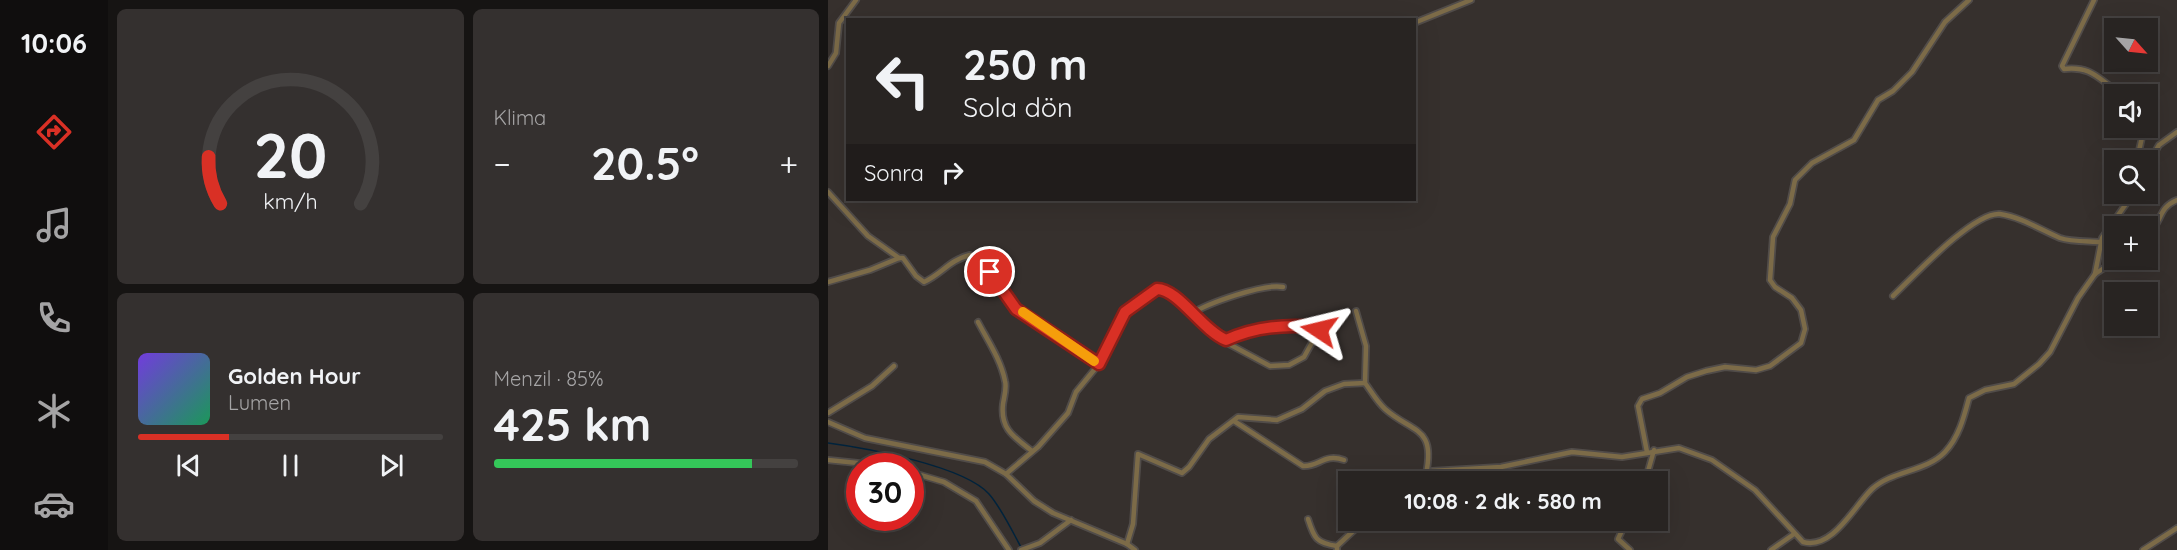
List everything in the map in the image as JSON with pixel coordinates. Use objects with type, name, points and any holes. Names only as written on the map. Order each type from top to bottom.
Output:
[{"type":"street","points":[[828,66],[836,53],[839,23],[856,0]]},
{"type":"street","points":[[1416,21],[1471,0]]},
{"type":"street","points":[[1647,452],[1638,406],[1642,399],[1660,393],[1687,377],[1706,371],[1725,367],[1756,370],[1770,366],[1801,343],[1805,329],[1801,310],[1770,280],[1773,237],[1790,204],[1795,180],[1812,163],[1854,140],[1878,100],[1893,91],[1912,72],[1945,22],[1969,0]]},
{"type":"street","points":[[2094,0],[2062,66],[2064,69],[2077,67],[2092,71],[2109,84]]},
{"type":"street","points":[[2156,150],[2159,145],[2177,132]]},
{"type":"street","points":[[828,192],[868,236],[899,258],[903,258],[916,276],[924,282],[933,278],[955,259],[970,255],[978,258],[1016,309],[1099,364]]},
{"type":"street","points":[[2158,219],[2161,211],[2177,200]]},
{"type":"street","points":[[2095,274],[2101,242],[2126,204]]},
{"type":"street","points":[[1893,296],[1955,237],[1987,215],[2006,216],[2046,229],[2062,239],[2101,242]]},
{"type":"street","points":[[828,282],[899,258]]},
{"type":"street","points":[[1436,471],[1508,466],[1572,452],[1622,457],[1654,450],[1679,448],[1712,460],[1755,490],[1794,534],[1810,544],[1826,539],[1882,480],[1930,463],[1944,453],[1962,422],[1969,398],[1985,390],[2014,384],[2039,364],[2050,352],[2078,298],[2095,274],[2104,268]]},
{"type":"street","points":[[1191,314],[1268,286],[1283,287]]},
{"type":"street","points":[[1006,474],[1059,425],[1068,413],[1076,392],[1099,364],[1125,312],[1157,289],[1169,291],[1214,336],[1226,340],[1270,366],[1288,364],[1304,357],[1319,330],[1317,327],[1289,325],[1246,332],[1226,340]]},
{"type":"street","points":[[1356,311],[1366,346],[1365,383],[1385,409],[1413,426],[1424,436],[1430,457],[1427,471]]},
{"type":"street","points":[[978,322],[1000,365],[1006,384],[1002,417],[1004,425],[1009,433],[1032,451]]},
{"type":"street","points":[[828,413],[872,386],[894,366]]},
{"type":"street","points":[[1127,544],[1133,524],[1138,454],[1182,473],[1189,468],[1209,439],[1238,417],[1277,420],[1302,409],[1325,391],[1344,384],[1365,383]]},
{"type":"street","points":[[1233,421],[1303,466],[1310,466],[1329,457],[1344,460]]},
{"type":"street","points":[[828,422],[865,438],[986,462],[1006,474],[1034,501],[1127,544],[1135,550]]},
{"type":"street","points":[[1648,471],[1654,450]]},
{"type":"street","points":[[828,460],[846,462]]},
{"type":"street","points":[[924,476],[944,482],[976,501],[1009,550]]},
{"type":"street","points":[[1308,519],[1318,543],[1337,548],[1354,531]]},
{"type":"street","points":[[1023,549],[1040,543],[1071,520]]},
{"type":"street","points":[[2143,550],[2177,528]]},
{"type":"street","points":[[1622,531],[1618,539],[1630,550]]},
{"type":"street","points":[[1771,550],[1794,534]]},
{"type":"waterway","points":[[828,443],[913,460],[959,475],[976,484],[994,500],[1022,549]]},
{"type":"slow traffic","points":[[1023,312],[1094,361]]},
{"type":"route","points":[[990,272],[1016,309],[1099,364],[1117,323],[1125,312],[1157,289],[1169,291],[1214,336],[1226,340],[1239,334],[1289,325],[1317,327],[1319,330]]}]
